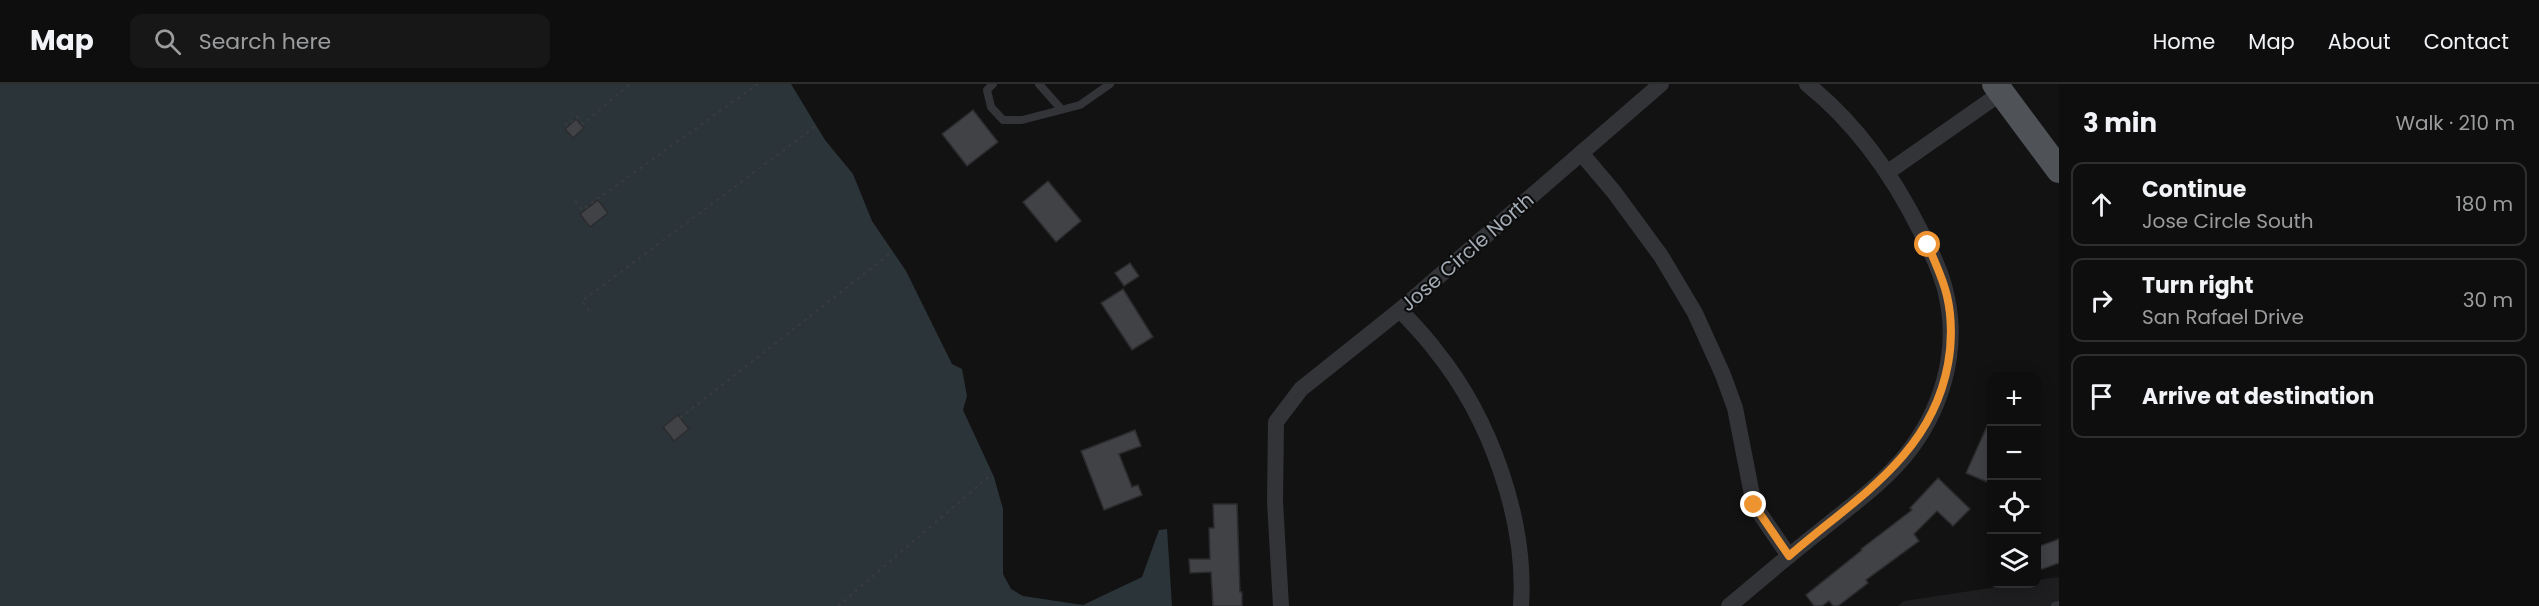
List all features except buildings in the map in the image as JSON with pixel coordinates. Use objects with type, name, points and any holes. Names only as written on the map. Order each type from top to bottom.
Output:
[{"type":"main road","points":[[1998,88],[2059,170]]},
{"type":"street","name":"Jose Circle North","points":[[1281,606],[1275,502],[1276,422],[1301,389],[1400,310],[1661,84]]},
{"type":"street","points":[[1729,606],[1882,480],[1905,456],[1918,439],[1942,392],[1949,356],[1951,335],[1947,296],[1928,245],[1888,172],[1851,125],[1807,84]]},
{"type":"street","points":[[1888,172],[1998,88]]},
{"type":"street","points":[[1581,153],[1614,192],[1661,256],[1695,313],[1735,408],[1754,505],[1789,556]]},
{"type":"street","points":[[1400,310],[1437,351],[1456,380],[1499,465],[1513,519],[1520,566],[1521,606]]},
{"type":"lane","points":[[993,84],[987,90],[991,106],[1003,120],[1022,120],[1080,105],[1110,84]]},
{"type":"lane","points":[[1039,84],[1061,110]]},
{"type":"path","points":[[565,123],[567,125],[577,117],[583,124],[630,84]]},
{"type":"path","points":[[575,201],[582,210],[758,84]]},
{"type":"path","points":[[589,311],[582,301],[816,126]]},
{"type":"path","points":[[680,418],[892,252]]},
{"type":"path","points":[[837,606],[992,474]]},
{"type":"shaded area","points":[[0,84],[791,84],[825,140],[853,174],[872,221],[906,271],[952,364],[962,369],[967,396],[963,410],[994,477],[1003,509],[1003,574],[1011,589],[1023,596],[1083,605],[1142,577],[1159,530],[1167,529],[1172,606],[0,606]]},
{"type":"shaded area","points":[[2059,577],[2059,606],[1898,606],[1904,601],[1990,588],[2041,588],[2041,579]]},
{"type":"route","points":[[1754,505],[1789,556],[1882,480],[1918,439],[1942,392],[1951,335],[1947,296],[1928,245]]}]
